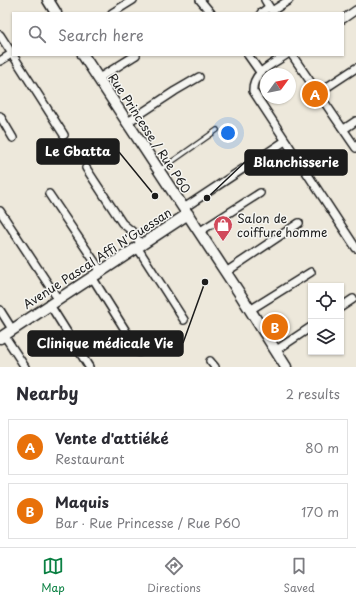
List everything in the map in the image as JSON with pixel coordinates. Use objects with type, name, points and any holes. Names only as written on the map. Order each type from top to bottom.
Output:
[{"type":"street","points":[[48,0],[55,12]]},
{"type":"street","points":[[114,12],[133,0]]},
{"type":"street","points":[[200,0],[210,12]]},
{"type":"street","points":[[265,0],[271,10],[288,0]]},
{"type":"street","points":[[344,18],[356,10]]},
{"type":"street","points":[[0,35],[12,53],[0,61]]},
{"type":"street","points":[[14,56],[64,135]]},
{"type":"street","name":"Rue Princesse / Rue P60","points":[[84,56],[200,232],[286,367]]},
{"type":"street","points":[[99,78],[134,56]]},
{"type":"street","points":[[249,56],[260,72],[252,83],[253,91],[260,102]]},
{"type":"street","points":[[266,68],[284,56]]},
{"type":"street","points":[[293,56],[356,148]]},
{"type":"street","points":[[318,93],[356,68]]},
{"type":"street","points":[[128,122],[174,91],[199,77]]},
{"type":"street","points":[[261,104],[356,248]]},
{"type":"street","points":[[0,116],[13,138]]},
{"type":"street","points":[[344,129],[356,121]]},
{"type":"street","points":[[186,211],[285,141]]},
{"type":"street","points":[[86,168],[122,223],[132,232],[184,320]]},
{"type":"street","points":[[200,232],[260,193]]},
{"type":"street","points":[[49,194],[97,274],[139,352]]},
{"type":"street","points":[[0,211],[54,302],[89,367]]},
{"type":"street","name":"Avenue Pascal Affi N'Guessan","points":[[5,334],[139,246],[186,211]]},
{"type":"street","points":[[226,272],[299,223]]},
{"type":"street","points":[[250,310],[311,272]]},
{"type":"street","points":[[344,305],[353,299]]},
{"type":"street","points":[[0,310],[5,334],[26,367]]},
{"type":"street","points":[[275,351],[308,329]]},
{"type":"lane","points":[[159,170],[217,130]]},
{"type":"place","name":"Vente d'attiéké","points":[[315,94]]},
{"type":"place","name":"Le Gbatta","points":[[155,196]]},
{"type":"place","name":"Blanchisserie","points":[[207,198]]},
{"type":"place","name":"Salon de coiffure homme","points":[[223,242]]},
{"type":"place","name":"Clinique médicale Vie","points":[[205,282]]},
{"type":"place","name":"Maquis","points":[[275,327]]}]
